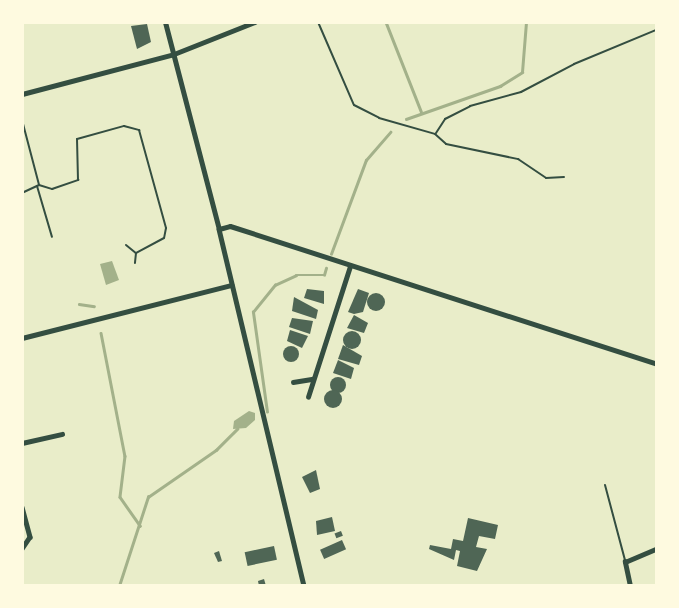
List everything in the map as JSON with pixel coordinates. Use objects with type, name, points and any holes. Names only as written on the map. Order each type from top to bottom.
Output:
[{"type":"street","points":[[165,22],[219,229],[304,586]]},
{"type":"street","points":[[22,94],[174,54],[255,22]]},
{"type":"street","points":[[219,229],[230,226],[656,364]]},
{"type":"street","points":[[308,397],[350,266]]},
{"type":"street","points":[[22,338],[231,285]]},
{"type":"street","points":[[293,382],[314,379]]},
{"type":"street","points":[[22,443],[62,434]]},
{"type":"street","points":[[22,507],[30,537],[22,549]]},
{"type":"street","points":[[630,586],[625,562],[656,550]]},
{"type":"lane","points":[[318,22],[354,105],[378,118],[435,134],[446,144],[518,159],[546,178],[564,176]]},
{"type":"lane","points":[[435,134],[445,119],[470,106],[521,92],[574,64],[656,30]]},
{"type":"lane","points":[[22,120],[52,237]]},
{"type":"lane","points":[[22,192],[38,185],[52,189],[78,180],[78,139],[124,126],[139,130],[166,228],[164,238],[136,253]]},
{"type":"lane","points":[[22,235],[23,239]]},
{"type":"lane","points":[[126,245],[136,253]]},
{"type":"lane","points":[[135,263],[136,253]]},
{"type":"lane","points":[[606,485],[625,562]]},
{"type":"shaded area","points":[[112,261],[119,280],[106,285],[100,264]]},
{"type":"shaded area","points":[[249,411],[255,413],[255,420],[246,428],[233,429],[234,421]]},
{"type":"building","points":[[147,24],[151,42],[137,49],[131,26]]},
{"type":"building","points":[[307,289],[324,291],[324,304],[304,298]]},
{"type":"building","points":[[358,289],[369,293],[363,312],[354,314],[348,312]]},
{"type":"building","points":[[376,293],[382,296],[385,302],[382,308],[376,311],[370,308],[367,302],[370,296]]},
{"type":"building","points":[[294,297],[318,310],[316,319],[292,311]]},
{"type":"building","points":[[354,315],[368,323],[364,333],[347,328]]},
{"type":"building","points":[[292,318],[313,321],[310,334],[289,327]]},
{"type":"building","points":[[290,330],[308,336],[302,348],[287,341]]},
{"type":"building","points":[[352,331],[358,334],[361,340],[358,346],[352,349],[346,346],[343,340],[346,334]]},
{"type":"building","points":[[343,345],[362,356],[359,365],[338,359]]},
{"type":"building","points":[[288,346],[294,346],[299,351],[297,360],[288,362],[283,357],[283,351]]},
{"type":"building","points":[[338,360],[354,368],[351,379],[333,373]]},
{"type":"building","points":[[335,377],[341,377],[346,382],[344,391],[335,393],[330,388],[330,382]]},
{"type":"building","points":[[333,390],[339,393],[342,399],[339,405],[333,408],[327,405],[324,399],[327,393]]},
{"type":"building","points":[[316,470],[320,489],[310,493],[302,477]]},
{"type":"building","points":[[332,517],[335,531],[317,535],[316,521]]},
{"type":"building","points":[[468,518],[498,525],[495,539],[479,536],[476,547],[487,549],[477,571],[457,566],[460,551],[456,550],[454,560],[429,549],[430,545],[451,549],[453,539],[463,541]]},
{"type":"building","points":[[341,531],[343,536],[336,538],[335,534]]},
{"type":"building","points":[[342,540],[346,549],[324,559],[320,550]]},
{"type":"building","points":[[274,546],[277,560],[248,566],[245,552]]},
{"type":"building","points":[[219,551],[222,561],[218,562],[214,553]]},
{"type":"building","points":[[264,579],[266,586],[259,586],[258,581]]},
{"type":"waterway","points":[[386,22],[421,111]]},
{"type":"waterway","points":[[406,119],[500,86],[522,72],[526,22]]},
{"type":"waterway","points":[[331,254],[366,160],[390,132]]},
{"type":"waterway","points":[[267,412],[253,312],[275,285],[296,275],[324,275],[326,268]]},
{"type":"waterway","points":[[79,304],[94,306]]},
{"type":"waterway","points":[[101,333],[125,456],[120,497],[140,526]]},
{"type":"waterway","points":[[119,586],[148,497],[216,450],[237,429]]}]
